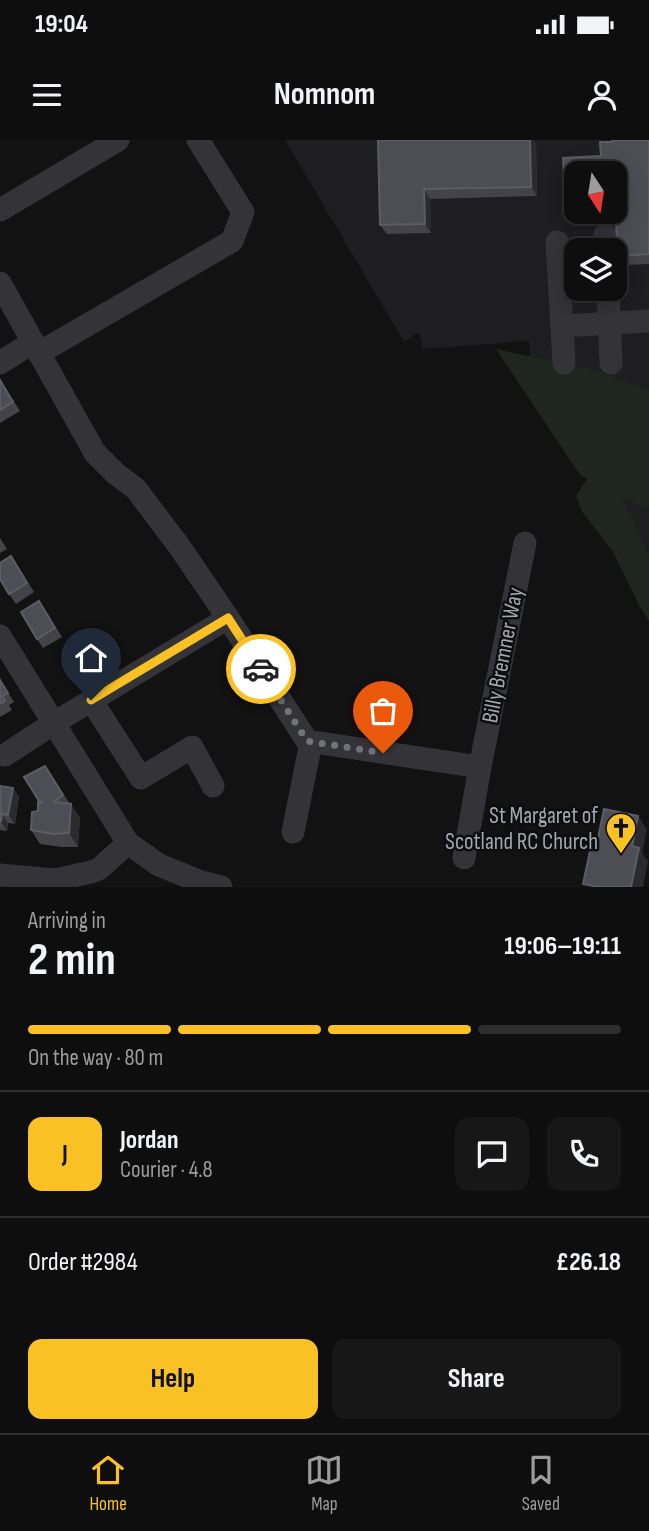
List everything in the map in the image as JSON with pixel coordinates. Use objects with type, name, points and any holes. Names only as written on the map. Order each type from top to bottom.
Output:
[{"type":"street","points":[[0,210],[118,140]]},
{"type":"street","points":[[0,362],[36,347],[232,241],[243,212],[198,140]]},
{"type":"street","points":[[557,242],[564,363]]},
{"type":"street","points":[[0,283],[95,453],[136,489],[179,546],[307,741],[480,768]]},
{"type":"street","points":[[608,301],[611,363]]},
{"type":"street","points":[[562,326],[649,321]]},
{"type":"street","name":"Billy Bremner Way","points":[[464,858],[525,542]]},
{"type":"street","points":[[5,755],[228,618]]},
{"type":"street","points":[[0,636],[128,843],[159,865],[221,887]]},
{"type":"street","points":[[91,700],[141,778],[192,747],[213,786]]},
{"type":"street","points":[[293,832],[311,742]]},
{"type":"street","points":[[0,875],[55,880],[91,879],[128,843]]},
{"type":"shaded area","points":[[285,140],[649,140],[649,554],[602,476],[531,375],[529,341],[423,349],[420,334],[417,333],[404,342]]},
{"type":"shaded area","points":[[496,349],[594,370],[649,390],[649,506],[643,507],[621,496],[649,554],[649,621],[612,550],[582,512],[576,496],[587,479],[580,475]]},
{"type":"building","points":[[378,140],[530,140],[531,187],[424,189],[425,224],[380,225]]},
{"type":"building","points":[[649,140],[649,254],[627,255],[627,238],[617,238],[616,224],[627,224],[627,161],[564,161],[564,176],[563,158],[601,156],[600,142]]},
{"type":"building","points":[[0,380],[13,402],[0,410]]},
{"type":"building","points":[[11,556],[27,583],[9,594],[0,579],[0,563]]},
{"type":"building","points":[[39,601],[55,628],[37,639],[21,612]]},
{"type":"building","points":[[0,680],[8,693],[2,696],[5,701],[0,704]]},
{"type":"building","points":[[45,766],[63,795],[54,802],[71,804],[69,833],[53,834],[31,830],[32,812],[38,811],[38,802],[43,803],[24,777]]},
{"type":"building","points":[[0,786],[13,788],[8,815],[2,814],[1,822]]},
{"type":"building","name":"St Margaret of Scotland RC Church","points":[[604,809],[638,816],[632,846],[639,848],[631,887],[583,884],[593,837],[598,838]]},
{"type":"way so far","points":[[261,669],[307,741],[383,753]]},
{"type":"place","name":"St Margaret of Scotland RC Church","points":[[621,855]]},
{"type":"route","points":[[91,700],[228,618],[261,669]]}]
